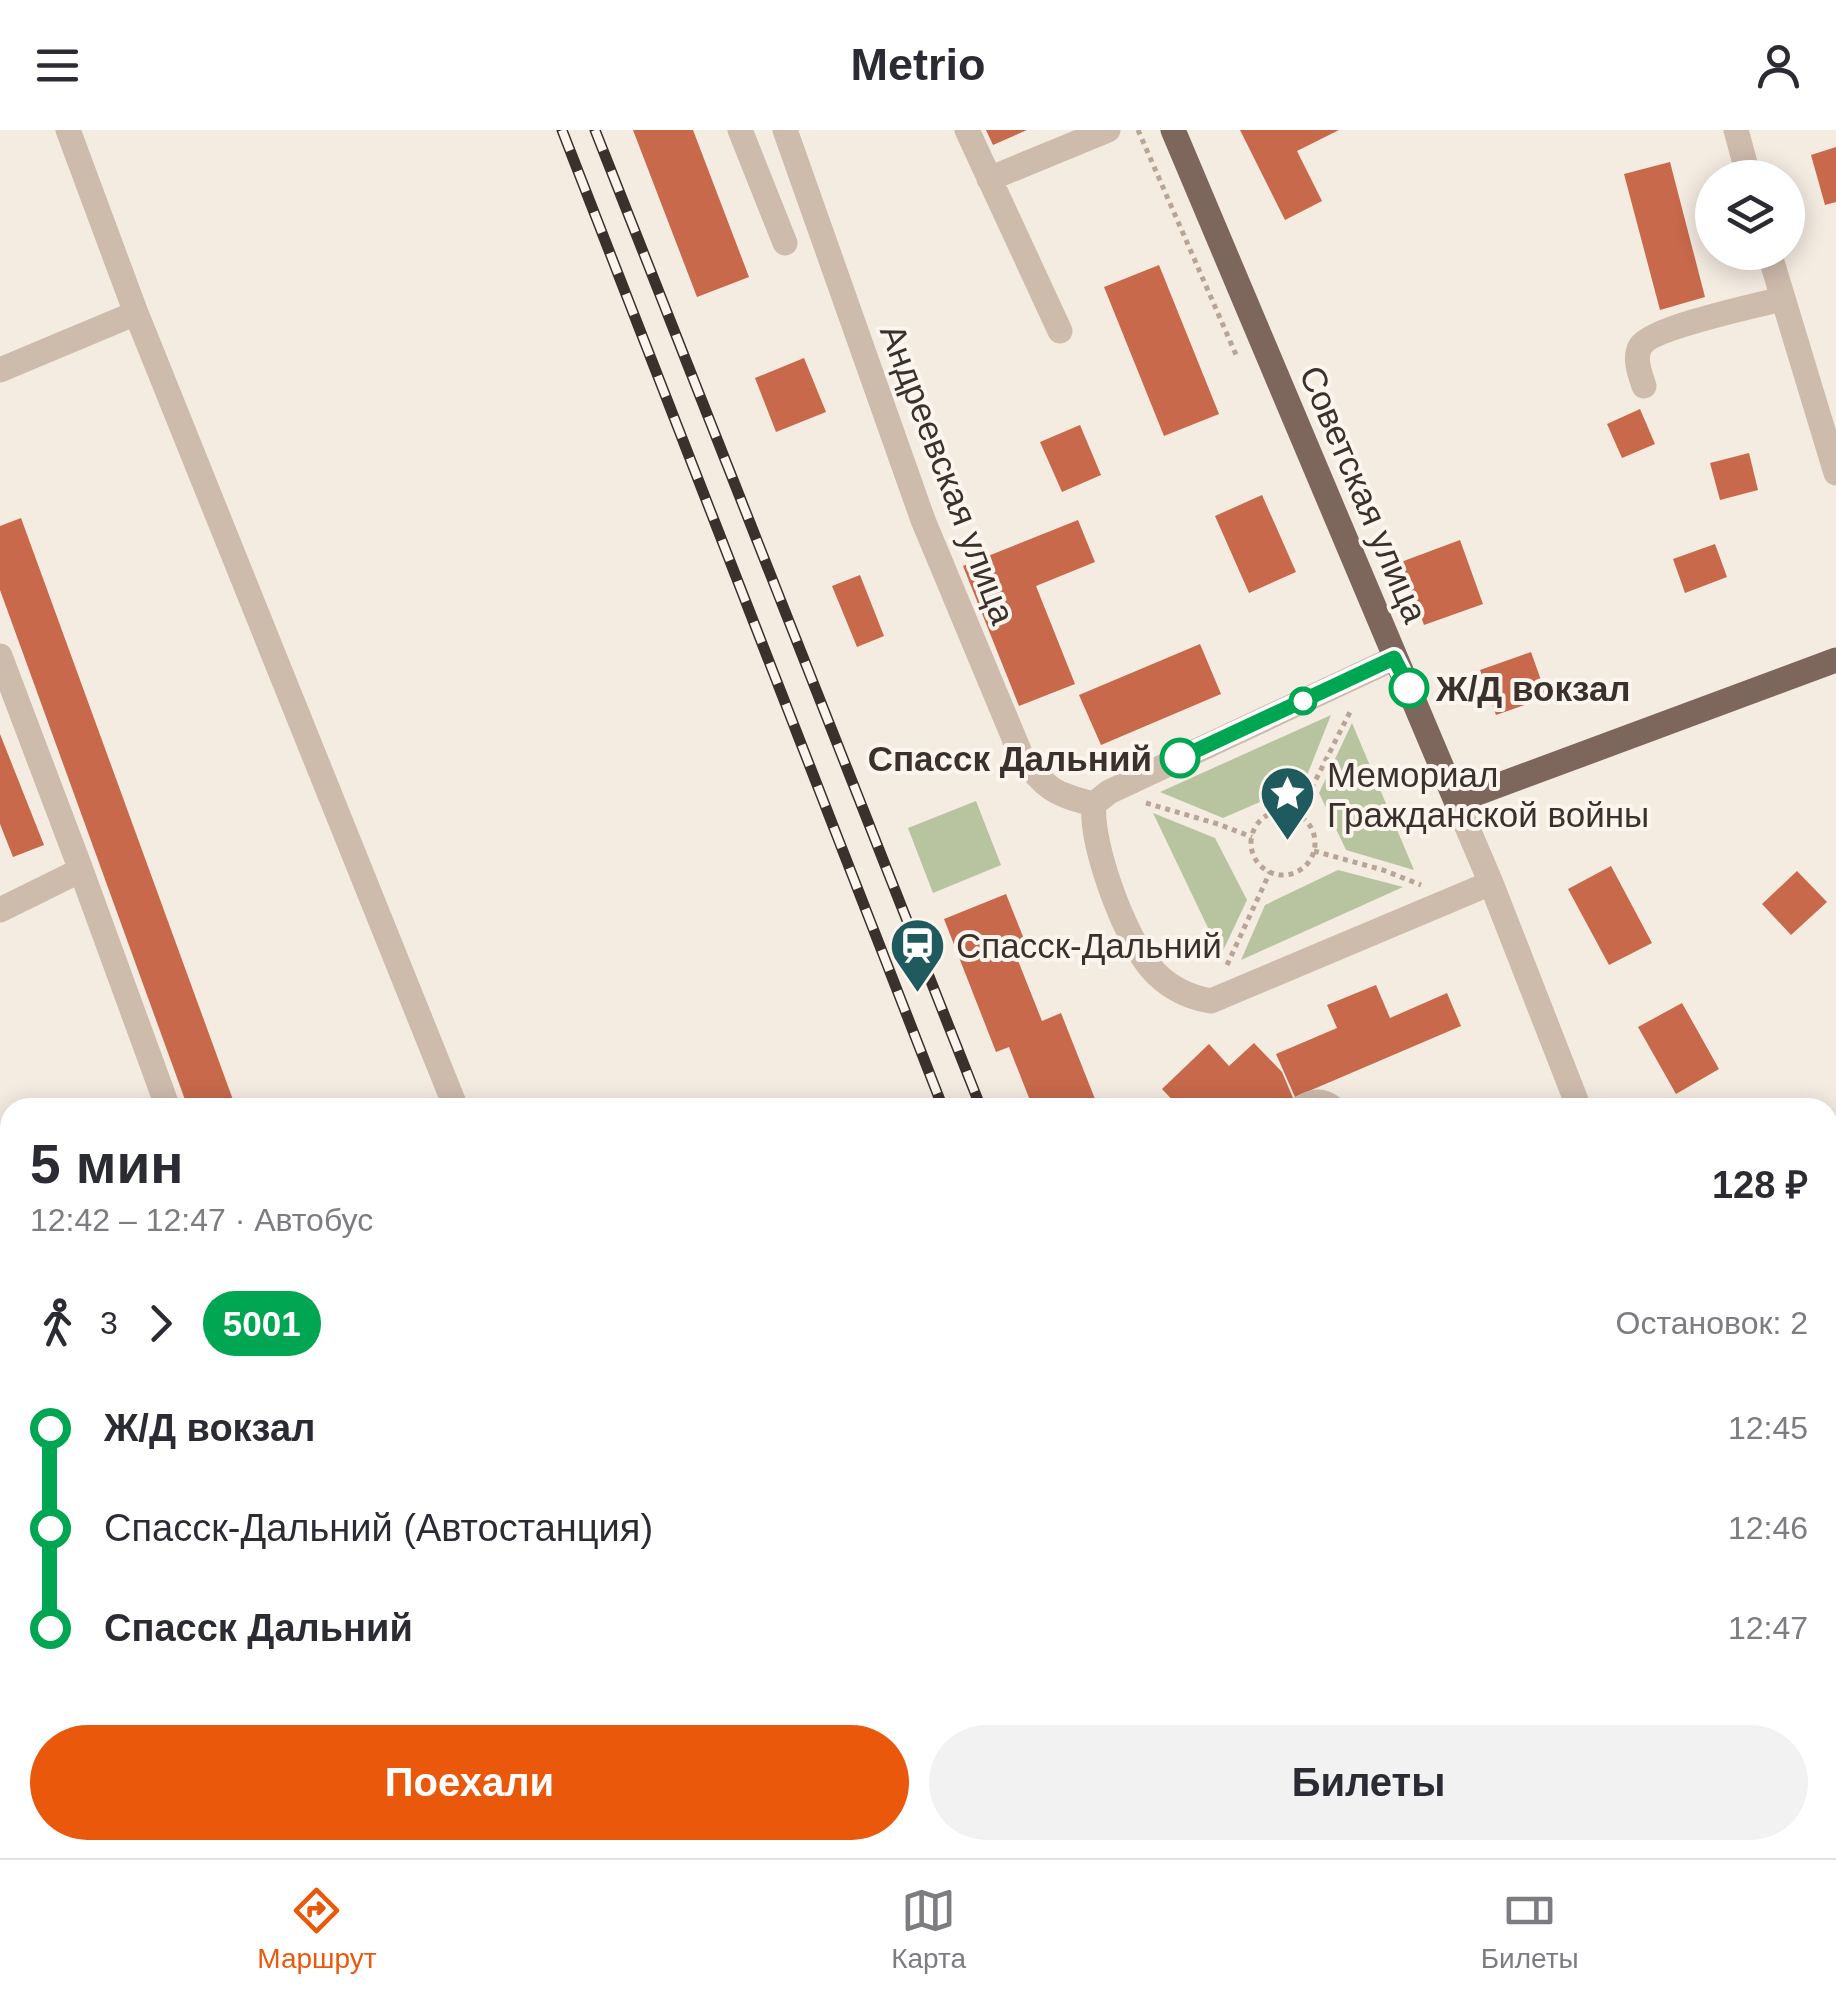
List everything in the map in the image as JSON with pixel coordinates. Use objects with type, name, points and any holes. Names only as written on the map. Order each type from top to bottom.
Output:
[{"type":"main road","name":"Советская улица","points":[[1173,130],[1383,663],[1456,801]]},
{"type":"main road","points":[[1456,801],[1836,660]]},
{"type":"street","points":[[68,130],[136,313],[452,1098]]},
{"type":"street","points":[[740,130],[785,242]]},
{"type":"street","name":"Андреевская улица","points":[[785,130],[922,520],[1022,755],[1041,782],[1064,797],[1102,798]]},
{"type":"street","points":[[967,130],[1060,331]]},
{"type":"street","points":[[989,179],[1108,130]]},
{"type":"street","points":[[1736,130],[1744,160]]},
{"type":"street","points":[[1775,270],[1836,473]]},
{"type":"street","points":[[1644,386],[1638,365],[1640,347],[1649,338],[1782,299]]},
{"type":"street","points":[[0,370],[136,313]]},
{"type":"street","points":[[0,656],[164,1098]]},
{"type":"street","points":[[1383,663],[1102,798],[1092,823],[1132,940],[1151,968],[1171,986],[1190,997],[1210,1001],[1491,882]]},
{"type":"street","name":"Советская улица","points":[[1456,801],[1575,1098]]},
{"type":"street","points":[[0,910],[81,870]]},
{"type":"path","points":[[1298,814],[1383,663]]},
{"type":"path","points":[[1102,798],[1218,824],[1252,838]]},
{"type":"path","points":[[1277,812],[1298,814],[1313,830],[1314,851],[1304,868],[1295,873],[1270,872],[1253,854],[1252,838],[1258,823],[1277,812]]},
{"type":"path","points":[[1314,851],[1383,870],[1455,898]]},
{"type":"path","points":[[1210,1001],[1270,872]]},
{"type":"green space","points":[[1331,715],[1304,783],[1223,818],[1160,792]]},
{"type":"green space","points":[[1352,723],[1414,870],[1346,850],[1319,793]]},
{"type":"green space","points":[[976,801],[1001,865],[933,893],[908,828]]},
{"type":"green space","points":[[1153,813],[1215,838],[1247,900],[1221,955]]},
{"type":"green space","points":[[1338,870],[1403,887],[1241,960],[1265,905]]},
{"type":"building","points":[[633,130],[693,130],[749,277],[697,297]]},
{"type":"building","points":[[986,130],[1027,130],[993,145]]},
{"type":"building","points":[[1240,130],[1339,130],[1297,151],[1322,201],[1285,220]]},
{"type":"building","points":[[1836,147],[1836,202],[1825,205],[1811,155]]},
{"type":"building","points":[[1670,162],[1705,297],[1660,310],[1624,174]]},
{"type":"building","points":[[1159,265],[1219,414],[1164,436],[1104,287]]},
{"type":"building","points":[[804,358],[826,412],[776,432],[755,378]]},
{"type":"building","points":[[1640,409],[1655,444],[1622,458],[1607,424]]},
{"type":"building","points":[[1080,425],[1101,475],[1062,492],[1040,442]]},
{"type":"building","points":[[1749,453],[1758,490],[1720,500],[1710,463]]},
{"type":"building","points":[[1262,495],[1296,572],[1249,593],[1215,516]]},
{"type":"building","points":[[21,518],[232,1098],[184,1098],[0,590],[0,526]]},
{"type":"building","points":[[1078,520],[1095,562],[1036,586],[1075,684],[1019,706],[963,566]]},
{"type":"building","points":[[1460,540],[1483,604],[1424,625],[1401,562]]},
{"type":"building","points":[[1715,544],[1727,577],[1685,593],[1673,559]]},
{"type":"building","points":[[860,575],[884,636],[857,647],[832,586]]},
{"type":"building","name":"Спасск Дальний","points":[[1200,644],[1221,694],[1101,745],[1079,695]]},
{"type":"building","points":[[1531,652],[1547,697],[1496,715],[1480,670]]},
{"type":"building","points":[[0,734],[44,845],[13,857],[0,824]]},
{"type":"building","points":[[1611,866],[1652,943],[1609,965],[1568,889]]},
{"type":"building","points":[[1797,871],[1827,902],[1791,935],[1762,904]]},
{"type":"building","name":"Спасск-Дальний","points":[[1006,894],[1026,944],[1013,948],[1042,1021],[1061,1013],[1095,1098],[1029,1098],[1009,1047],[996,1052],[944,919]]},
{"type":"building","points":[[1376,985],[1390,1018],[1447,993],[1461,1026],[1295,1097],[1276,1054],[1337,1028],[1327,1005]]},
{"type":"building","points":[[1682,1003],[1719,1069],[1676,1094],[1638,1027]]},
{"type":"building","points":[[1254,1043],[1282,1072],[1293,1098],[1171,1098],[1162,1089],[1209,1044],[1229,1066]]},
{"type":"railway","points":[[562,130],[939,1098]]},
{"type":"railway","points":[[595,130],[977,1098]]},
{"type":"bus line","name":"5001","points":[[1180,758],[1394,658],[1409,688]]},
{"type":"place","name":"Ж/Д вокзал","points":[[1409,688]]},
{"type":"place","name":"Спасск Дальний","points":[[1180,758]]},
{"type":"place","name":"Мемориал Гражданской войны","points":[[1288,843]]},
{"type":"place","name":"Спасск-Дальний","points":[[917,994]]}]
